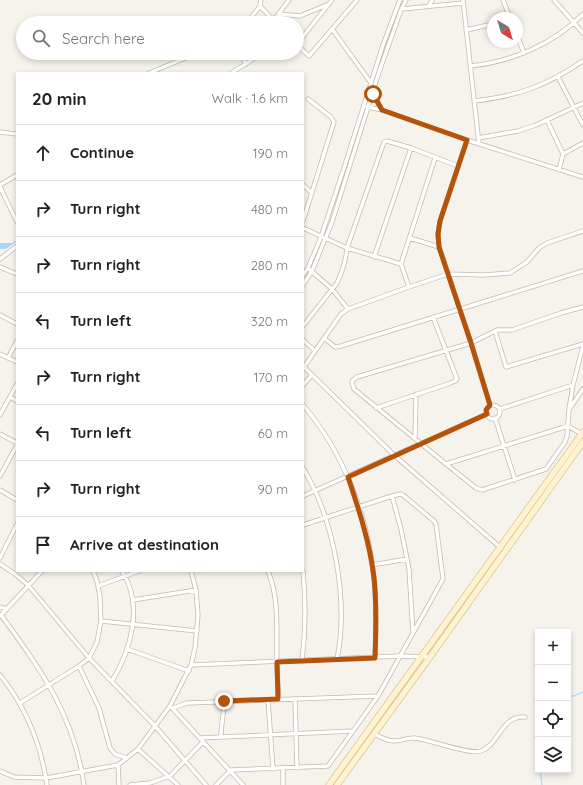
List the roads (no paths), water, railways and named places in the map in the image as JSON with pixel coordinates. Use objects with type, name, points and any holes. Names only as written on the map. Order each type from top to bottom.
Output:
[{"type":"main road","points":[[337,785],[430,657],[582,433]]},
{"type":"main road","points":[[329,785],[423,656],[583,442]]},
{"type":"street","points":[[252,16],[260,6],[261,0]]},
{"type":"street","points":[[279,14],[289,0]]},
{"type":"street","points":[[304,51],[309,56],[357,0]]},
{"type":"street","points":[[304,274],[308,268],[321,237],[336,193],[360,135],[373,94],[383,44],[400,0]]},
{"type":"street","points":[[304,284],[312,272],[325,239],[340,194],[355,134],[371,83],[377,72],[406,0]]},
{"type":"street","points":[[429,6],[432,0]]},
{"type":"street","points":[[503,0],[508,12]]},
{"type":"street","points":[[554,0],[583,33]]},
{"type":"street","points":[[402,8],[463,1],[479,144]]},
{"type":"street","points":[[279,14],[300,16],[331,2]]},
{"type":"street","points":[[304,35],[331,2]]},
{"type":"street","points":[[260,6],[269,16]]},
{"type":"street","points":[[470,66],[503,60],[524,53],[550,39],[574,23],[583,14]]},
{"type":"street","points":[[394,16],[398,17]]},
{"type":"street","points":[[466,30],[487,25]]},
{"type":"street","points":[[332,29],[371,83]]},
{"type":"street","points":[[383,44],[388,45]]},
{"type":"street","points":[[522,48],[524,53]]},
{"type":"street","points":[[151,72],[181,60]]},
{"type":"street","points":[[244,60],[246,64]]},
{"type":"street","points":[[233,72],[252,60]]},
{"type":"street","points":[[474,101],[509,96],[538,86],[558,77],[583,61]]},
{"type":"street","points":[[558,77],[575,107],[583,125]]},
{"type":"street","points":[[373,94],[382,110]]},
{"type":"street","points":[[304,218],[334,122],[331,117],[308,99]]},
{"type":"street","points":[[478,138],[518,131],[547,120],[583,103]]},
{"type":"street","points":[[364,107],[382,110],[467,140],[583,177]]},
{"type":"street","points":[[547,120],[563,154],[559,170]]},
{"type":"street","points":[[0,132],[16,134]]},
{"type":"street","points":[[355,134],[360,135]]},
{"type":"street","points":[[467,140],[440,221],[438,234],[439,247],[460,308],[490,405]]},
{"type":"street","points":[[304,325],[340,278],[346,258],[347,248],[383,143],[387,141],[411,148],[458,166]]},
{"type":"street","points":[[563,154],[583,143]]},
{"type":"street","points":[[374,257],[411,148]]},
{"type":"street","points":[[409,287],[401,264],[435,158]]},
{"type":"street","points":[[16,177],[0,186],[16,220]]},
{"type":"street","points":[[304,186],[312,193]]},
{"type":"street","points":[[336,193],[340,194]]},
{"type":"street","points":[[304,228],[347,248],[401,264]]},
{"type":"street","points":[[503,549],[394,455],[304,366],[341,314],[348,309],[448,274],[510,273],[527,262],[539,248],[547,243],[583,231]]},
{"type":"street","points":[[410,238],[439,247]]},
{"type":"street","points":[[0,259],[16,247]]},
{"type":"street","points":[[0,267],[16,274]]},
{"type":"street","points":[[308,268],[332,289],[348,309]]},
{"type":"street","points":[[324,338],[335,347],[340,346],[583,271]]},
{"type":"street","points":[[495,331],[506,367],[583,345],[573,385],[565,442],[546,469],[482,490],[476,488],[376,408],[354,388],[352,383],[353,380],[357,377],[471,343],[495,331],[502,329],[512,330],[583,307]]},
{"type":"street","points":[[0,315],[16,323]]},
{"type":"street","points":[[376,408],[448,384],[457,379],[433,317]]},
{"type":"street","points":[[304,341],[315,351]]},
{"type":"street","points":[[8,358],[16,343]]},
{"type":"street","points":[[0,354],[16,362]]},
{"type":"street","points":[[304,384],[312,375]]},
{"type":"street","points":[[500,409],[573,385]]},
{"type":"street","points":[[0,415],[16,386]]},
{"type":"street","points":[[569,409],[583,389]]},
{"type":"street","points":[[415,439],[416,394]]},
{"type":"street","points":[[10,397],[16,400]]},
{"type":"street","points":[[490,405],[497,406],[500,409]]},
{"type":"street","points":[[490,405],[486,410],[487,414],[491,418],[495,418]]},
{"type":"street","points":[[304,406],[326,435],[338,456],[348,477],[366,534],[374,579],[376,624],[375,658]]},
{"type":"street","points":[[495,418],[500,414],[500,409]]},
{"type":"street","points":[[304,496],[487,414]]},
{"type":"street","points":[[495,418],[515,480]]},
{"type":"street","points":[[446,464],[568,426],[582,433]]},
{"type":"street","points":[[0,434],[16,443]]},
{"type":"street","points":[[0,474],[16,446]]},
{"type":"street","points":[[304,470],[316,490],[334,547],[340,591],[342,629],[337,659]]},
{"type":"street","points":[[0,490],[16,499]]},
{"type":"street","points":[[216,785],[230,770],[328,766],[378,696],[443,579],[437,528],[434,521],[406,497],[400,494],[304,525]]},
{"type":"street","points":[[392,496],[407,559],[412,606],[412,633]]},
{"type":"street","points":[[0,558],[16,526]]},
{"type":"street","points":[[372,564],[407,559]]},
{"type":"street","points":[[0,564],[28,585],[90,658],[155,726],[206,785]]},
{"type":"street","points":[[41,572],[1,616],[50,685],[68,724],[76,748],[84,785]]},
{"type":"street","points":[[20,703],[90,658],[97,642],[101,621],[98,586],[94,572]]},
{"type":"street","points":[[112,681],[122,665],[133,625],[133,600],[126,577],[123,572]]},
{"type":"street","points":[[98,586],[137,572]]},
{"type":"street","points":[[0,771],[14,777],[46,778],[118,764],[138,749],[171,707],[189,672],[198,631],[196,590],[191,572]]},
{"type":"street","points":[[268,572],[276,600],[278,624],[278,699]]},
{"type":"street","points":[[302,661],[306,634],[306,607],[303,572]]},
{"type":"street","points":[[133,600],[196,590]]},
{"type":"street","points":[[0,607],[7,609]]},
{"type":"street","points":[[101,621],[198,631]]},
{"type":"street","points":[[127,649],[189,672]]},
{"type":"street","points":[[191,665],[399,656],[430,657]]},
{"type":"street","points":[[79,666],[99,708],[110,748],[115,754],[127,758]]},
{"type":"street","points":[[0,674],[20,703],[31,724],[38,745],[47,785]]},
{"type":"street","points":[[171,707],[187,703],[224,701],[378,696]]},
{"type":"street","points":[[295,699],[297,768]]},
{"type":"street","points":[[268,700],[272,735],[273,769]]},
{"type":"street","points":[[221,737],[224,701]]},
{"type":"street","points":[[171,707],[243,785]]},
{"type":"street","points":[[374,734],[393,741],[416,738],[462,750],[479,752],[491,746],[500,731],[515,718],[525,717]]},
{"type":"street","points":[[200,738],[353,731]]},
{"type":"street","points":[[130,785],[150,784],[170,776],[203,742]]},
{"type":"street","points":[[138,749],[170,776],[178,785]]},
{"type":"street","points":[[118,764],[119,785]]},
{"type":"street","points":[[283,768],[283,785]]},
{"type":"water","points":[[16,241],[6,249],[0,249],[0,243],[12,243]]},
{"type":"waterway","points":[[571,696],[583,692]]},
{"type":"waterway","points":[[540,773],[542,785]]}]
